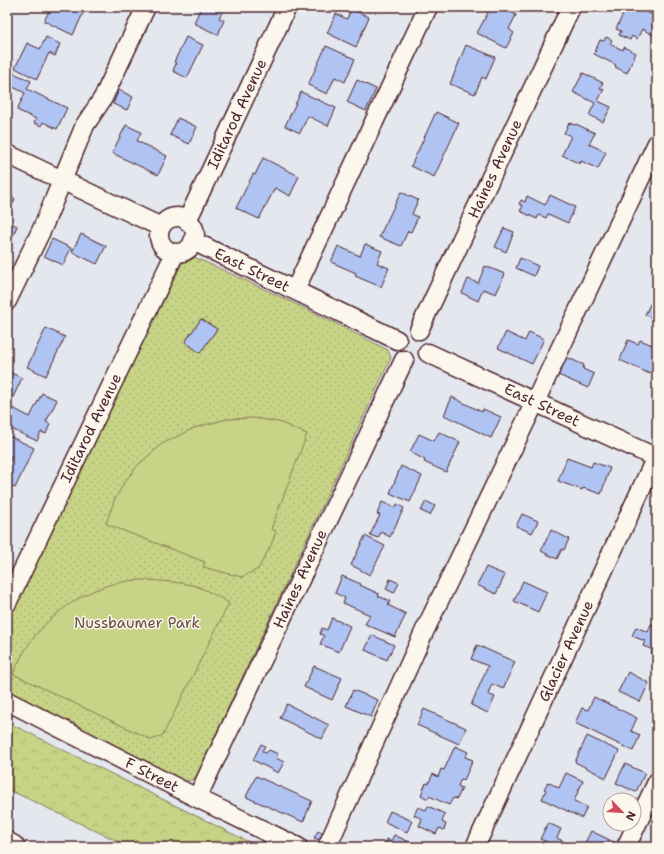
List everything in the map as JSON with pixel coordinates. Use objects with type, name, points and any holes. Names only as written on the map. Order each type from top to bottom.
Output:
[{"type":"street","points":[[7,301],[42,229],[86,125],[103,98],[146,7]]},
{"type":"street","name":"Iditarod Avenue","points":[[187,221],[287,7]]},
{"type":"street","points":[[295,290],[428,7]]},
{"type":"street","name":"Haines Avenue","points":[[419,330],[571,7]]},
{"type":"street","points":[[328,847],[424,632],[535,402],[657,143]]},
{"type":"street","points":[[7,154],[161,227]]},
{"type":"street","points":[[176,217],[187,221],[194,230],[193,241],[190,246],[186,250],[175,253],[165,249],[159,239],[159,233],[164,222],[176,217]]},
{"type":"street","name":"East Street","points":[[193,241],[397,340]]},
{"type":"street","name":"Iditarod Avenue","points":[[7,603],[175,253]]},
{"type":"street","points":[[414,329],[419,330],[424,333],[429,342],[428,353],[420,361],[409,362],[404,360],[397,351],[397,340],[403,332],[414,329]]},
{"type":"street","name":"East Street","points":[[428,353],[657,457]]},
{"type":"street","name":"Haines Avenue","points":[[197,798],[404,360]]},
{"type":"street","name":"Glacier Avenue","points":[[475,847],[657,457]]},
{"type":"street","name":"F Street","points":[[7,701],[296,847]]},
{"type":"street","points":[[626,847],[657,782]]},
{"type":"street","points":[[7,841],[16,847]]},
{"type":"green space","name":"Nussbaumer Park","points":[[194,257],[291,302],[388,350],[391,358],[195,779],[183,782],[7,691],[7,618],[184,259]]},
{"type":"green space","points":[[253,418],[279,422],[307,434],[271,529],[276,531],[271,545],[258,569],[242,577],[203,567],[205,562],[106,524],[114,501],[124,483],[139,464],[162,444],[194,428],[227,419]]},
{"type":"green space","points":[[146,580],[196,586],[229,603],[163,735],[152,740],[13,674],[21,657],[39,631],[71,603],[109,585],[128,581]]},
{"type":"green space","points":[[7,722],[259,847],[130,847],[7,789]]},
{"type":"building","points":[[51,7],[86,7],[73,35],[44,21]]},
{"type":"building","points":[[201,7],[225,7],[219,18],[224,20],[218,35],[194,23]]},
{"type":"building","points":[[491,7],[502,7],[516,15],[509,29],[514,33],[506,48],[477,33]]},
{"type":"building","points":[[631,7],[636,7],[657,17],[657,32],[655,36],[642,29],[637,39],[632,36],[630,40],[619,35],[621,31],[616,29],[624,12],[628,13]]},
{"type":"building","points":[[351,9],[369,17],[356,47],[327,33],[336,14],[347,19]]},
{"type":"building","points":[[46,37],[60,44],[55,56],[49,53],[37,79],[15,68],[27,43],[40,49]]},
{"type":"building","points":[[186,37],[203,45],[187,78],[173,71],[176,63],[174,62]]},
{"type":"building","points":[[606,37],[612,40],[610,44],[623,50],[624,47],[636,53],[627,73],[615,67],[616,65],[594,54],[600,40],[604,41]]},
{"type":"building","points":[[466,45],[495,57],[486,79],[482,77],[475,94],[450,84]]},
{"type":"building","points":[[326,46],[355,59],[345,82],[335,77],[327,94],[308,85]]},
{"type":"building","points":[[7,70],[31,81],[27,89],[67,108],[57,129],[43,122],[41,126],[34,123],[36,119],[17,110],[25,93],[7,84]]},
{"type":"building","points":[[583,73],[603,83],[600,88],[604,89],[598,101],[611,107],[603,122],[589,115],[595,103],[573,92]]},
{"type":"building","points":[[357,80],[376,89],[366,111],[347,102]]},
{"type":"building","points":[[119,90],[133,97],[127,110],[113,104]]},
{"type":"building","points":[[301,92],[336,108],[328,126],[308,116],[300,133],[285,126]]},
{"type":"building","points":[[436,112],[459,123],[434,177],[411,166]]},
{"type":"building","points":[[178,118],[197,127],[189,144],[170,135]]},
{"type":"building","points":[[569,123],[576,124],[595,133],[589,144],[606,152],[598,169],[581,161],[580,164],[562,155],[571,136],[564,133]]},
{"type":"building","points":[[126,125],[141,132],[137,141],[167,156],[158,175],[112,153]]},
{"type":"building","points":[[263,158],[299,176],[290,196],[275,188],[259,219],[236,208]]},
{"type":"building","points":[[401,192],[418,200],[412,214],[418,217],[411,232],[408,231],[401,246],[379,237]]},
{"type":"building","points":[[7,195],[15,199],[7,216]]},
{"type":"building","points":[[550,195],[575,207],[568,223],[548,214],[546,218],[539,215],[537,219],[520,211],[523,206],[519,204],[521,200],[525,202],[527,196],[545,205]]},
{"type":"building","points":[[7,221],[17,226],[13,236],[7,233]]},
{"type":"building","points":[[504,228],[514,232],[506,252],[495,247]]},
{"type":"building","points":[[81,234],[106,246],[97,264],[72,252]]},
{"type":"building","points":[[52,239],[71,248],[63,265],[44,256]]},
{"type":"building","points":[[365,244],[382,251],[377,263],[389,268],[381,287],[355,276],[356,273],[331,262],[338,246],[360,256]]},
{"type":"building","points":[[520,258],[538,266],[534,276],[516,268]]},
{"type":"building","points":[[485,266],[505,274],[496,294],[483,289],[478,301],[462,293],[468,279],[478,283]]},
{"type":"building","points":[[657,301],[657,320],[645,315],[650,304],[655,306]]},
{"type":"building","points":[[201,319],[217,329],[200,353],[185,342]]},
{"type":"building","points":[[46,328],[65,337],[46,376],[27,367]]},
{"type":"building","points":[[506,332],[525,341],[529,332],[544,339],[532,364],[498,348]]},
{"type":"building","points":[[628,340],[638,344],[640,340],[657,347],[657,354],[654,360],[656,361],[650,374],[620,360]]},
{"type":"building","points":[[564,356],[584,365],[583,369],[594,374],[588,388],[556,374]]},
{"type":"building","points":[[7,371],[22,378],[9,406],[7,405]]},
{"type":"building","points":[[42,393],[57,400],[46,422],[50,424],[46,434],[41,432],[37,441],[7,427],[7,415],[11,407],[30,417]]},
{"type":"building","points":[[452,397],[482,412],[483,409],[501,417],[491,438],[444,415]]},
{"type":"building","points":[[439,432],[460,442],[446,472],[424,462],[425,460],[410,452],[419,434],[434,441]]},
{"type":"building","points":[[7,435],[34,448],[15,488],[7,484],[7,467],[12,457],[7,455]]},
{"type":"building","points":[[567,458],[591,467],[593,462],[610,468],[601,494],[583,488],[582,490],[558,481]]},
{"type":"building","points":[[401,466],[422,476],[410,502],[390,493]]},
{"type":"building","points":[[426,501],[435,506],[430,515],[421,511]]},
{"type":"building","points":[[382,502],[395,508],[397,504],[404,508],[390,537],[381,532],[378,538],[370,535],[380,515],[377,514]]},
{"type":"building","points":[[522,514],[538,521],[532,533],[516,526]]},
{"type":"building","points":[[551,530],[569,539],[564,550],[562,549],[557,559],[541,551]]},
{"type":"building","points":[[365,536],[385,546],[370,575],[351,565]]},
{"type":"building","points":[[486,567],[505,575],[496,594],[477,585]]},
{"type":"building","points":[[342,576],[379,594],[378,596],[390,601],[388,605],[406,614],[395,637],[365,624],[370,615],[343,603],[345,598],[335,593]]},
{"type":"building","points":[[390,579],[399,583],[394,593],[386,589]]},
{"type":"building","points":[[523,581],[547,592],[538,612],[514,601]]},
{"type":"building","points":[[332,618],[350,626],[339,652],[320,644],[324,636],[320,634],[322,628],[327,630]]},
{"type":"building","points":[[651,624],[657,627],[657,655],[651,653],[653,650],[643,646],[645,641],[632,636],[636,627],[648,632]]},
{"type":"building","points":[[372,635],[394,645],[387,660],[365,650]]},
{"type":"building","points":[[477,645],[515,662],[503,689],[492,684],[488,694],[495,697],[488,713],[471,705],[488,666],[471,659]]},
{"type":"building","points":[[314,666],[342,678],[332,700],[304,687]]},
{"type":"building","points":[[628,672],[649,683],[640,702],[618,692]]},
{"type":"building","points":[[353,690],[378,700],[371,717],[346,706]]},
{"type":"building","points":[[594,697],[637,718],[631,731],[640,735],[633,751],[575,723],[582,708],[588,710]]},
{"type":"building","points":[[287,704],[329,725],[322,739],[280,718]]},
{"type":"building","points":[[424,709],[466,728],[459,744],[417,725]]},
{"type":"building","points":[[587,736],[619,751],[606,778],[575,762]]},
{"type":"building","points":[[261,744],[265,746],[262,751],[266,753],[269,750],[278,754],[276,758],[284,762],[278,773],[253,760]]},
{"type":"building","points":[[455,746],[468,752],[465,757],[473,760],[464,780],[461,779],[458,786],[462,788],[457,799],[453,798],[449,805],[429,796],[428,799],[421,795],[426,783],[428,784],[433,774],[438,777],[441,769],[444,770]]},
{"type":"building","points":[[625,764],[645,773],[636,792],[616,783]]},
{"type":"building","points":[[566,773],[583,781],[574,801],[587,807],[582,818],[542,799],[546,790],[544,789],[548,782],[559,788]]},
{"type":"building","points":[[256,776],[312,801],[303,822],[246,797]]},
{"type":"building","points":[[428,806],[445,814],[442,822],[446,824],[444,830],[439,828],[436,834],[419,826],[422,819],[414,815],[418,807],[426,810]]},
{"type":"building","points":[[390,811],[412,821],[407,832],[385,822]]},
{"type":"building","points":[[548,823],[561,829],[557,838],[565,842],[562,847],[551,847],[546,845],[547,842],[540,839]]},
{"type":"building","points":[[318,831],[323,833],[320,840],[314,838]]},
{"type":"building","points":[[591,831],[618,844],[616,847],[583,847]]},
{"type":"building","points":[[394,835],[421,847],[384,847],[387,839],[391,841]]}]
